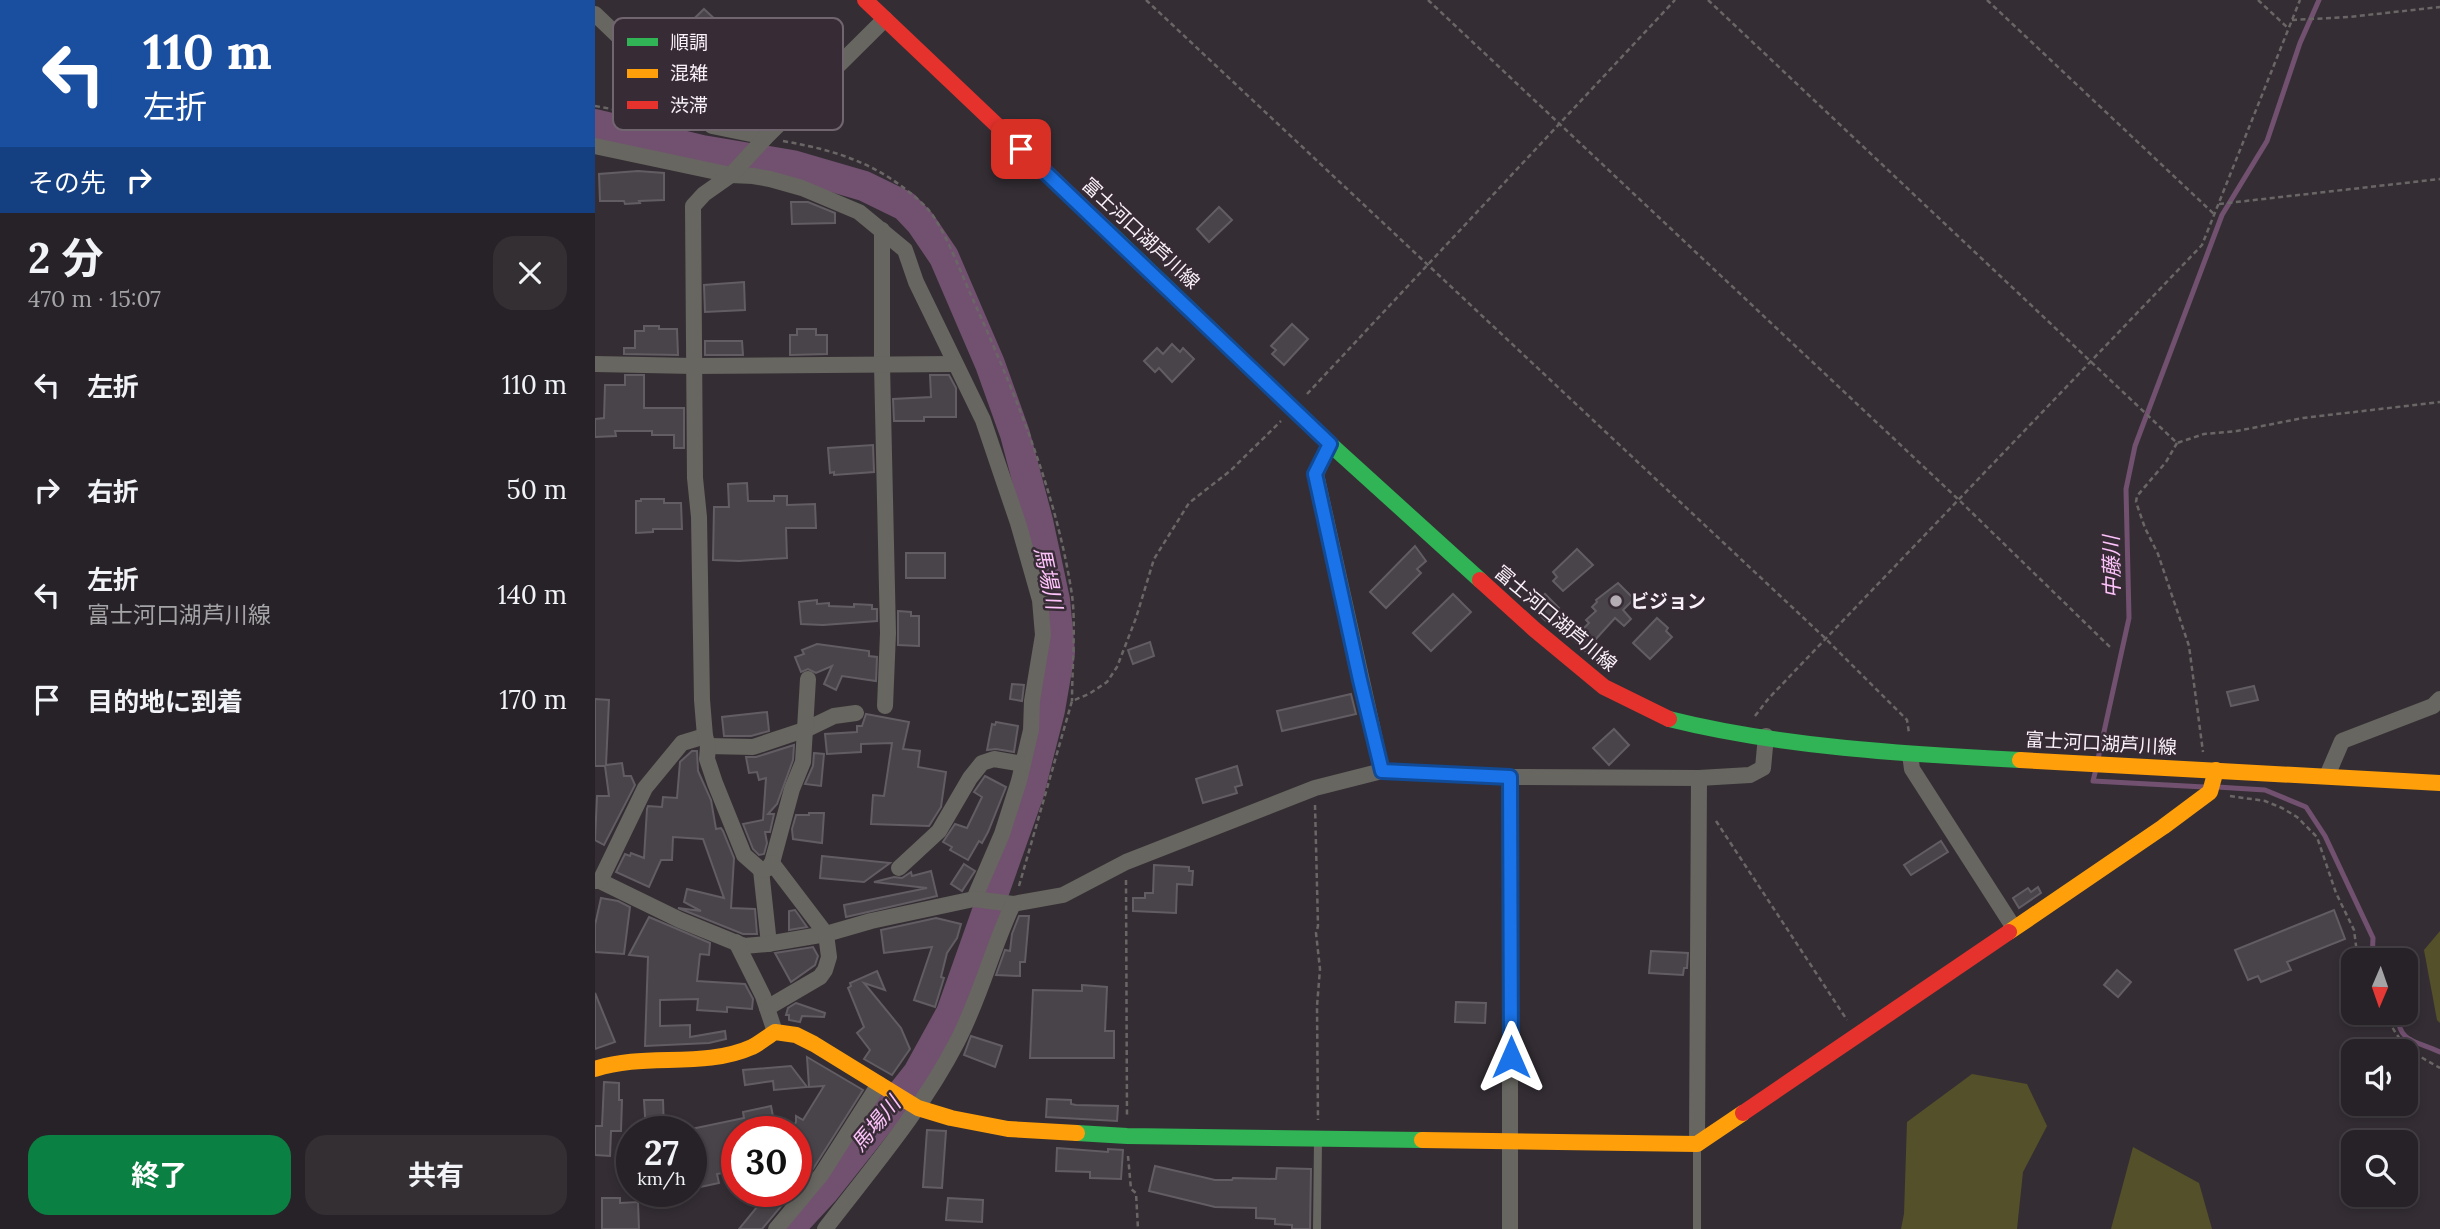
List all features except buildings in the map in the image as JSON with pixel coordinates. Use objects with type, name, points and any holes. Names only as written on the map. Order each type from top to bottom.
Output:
[{"type":"main road","name":"富士河口湖芦川線","points":[[865,0],[1330,444],[1534,629],[1604,687],[1670,719],[1742,734],[1910,754],[2440,783]]},
{"type":"main road","points":[[595,1069],[615,1062],[711,1057],[751,1047],[775,1032],[796,1035],[918,1108],[951,1118],[1009,1129],[1127,1136],[1697,1144],[2163,827],[2210,792],[2210,770]]},
{"type":"street","points":[[595,14],[613,31]]},
{"type":"street","points":[[843,61],[885,19]]},
{"type":"street","points":[[732,130],[766,137]]},
{"type":"street","points":[[767,1008],[808,985],[825,970],[829,957],[827,934],[767,867],[744,855],[707,759],[699,516],[695,478],[693,206],[704,194],[731,176],[773,130]]},
{"type":"street","points":[[595,146],[731,176],[753,176],[802,188],[859,212],[905,250],[916,282],[983,420],[1019,523],[1040,600],[1043,635],[1032,701],[1031,730],[1002,834],[974,899]]},
{"type":"street","points":[[882,230],[881,365],[888,633],[885,706]]},
{"type":"street","points":[[595,364],[954,364]]},
{"type":"street","points":[[1330,444],[1315,474],[1382,771]]},
{"type":"street","points":[[769,944],[767,867],[803,762],[808,679]]},
{"type":"street","points":[[2327,776],[2342,741],[2438,704]]},
{"type":"street","points":[[856,713],[834,716],[807,729],[753,747],[707,741],[682,743],[645,788],[597,881],[680,920],[744,946],[769,944],[827,934],[871,921],[974,899],[1010,904],[1063,895],[1126,862],[1315,788],[1382,771],[1510,777],[1699,778],[1750,775],[1763,768],[1766,736]]},
{"type":"street","points":[[1910,754],[1912,769],[2014,928]]},
{"type":"street","points":[[899,868],[939,831],[970,778],[982,763],[994,759],[1023,764]]},
{"type":"street","points":[[1510,777],[1510,1229]]},
{"type":"street","points":[[1697,1144],[1699,778]]},
{"type":"street","points":[[825,1229],[918,1108],[958,1041],[1010,904]]},
{"type":"street","points":[[736,942],[748,962],[775,1032]]},
{"type":"street","points":[[776,1229],[821,1175],[879,1084]]},
{"type":"lane","points":[[1317,1229],[1318,1138]]},
{"type":"lane","points":[[1697,1144],[1697,1229]]},
{"type":"path","points":[[1146,0],[1826,639],[1906,720],[1910,754]]},
{"type":"path","points":[[1428,0],[1959,500],[2112,649]]},
{"type":"path","points":[[1010,904],[1072,701],[1107,682],[1117,667],[1154,559],[1189,503],[1230,471],[1295,408],[1675,0]]},
{"type":"path","points":[[1708,0],[2177,443]]},
{"type":"path","points":[[1987,0],[2214,214]]},
{"type":"path","points":[[2258,0],[2289,29]]},
{"type":"path","points":[[1742,734],[1769,698],[2202,244],[2300,0]]},
{"type":"path","points":[[2292,20],[2349,17],[2440,6]]},
{"type":"path","points":[[595,106],[613,109]]},
{"type":"path","points":[[2218,204],[2440,179]]},
{"type":"path","points":[[2210,770],[2189,646],[2158,554],[2145,528],[2136,502],[2137,496],[2166,462],[2177,443],[2204,434],[2237,431],[2303,418],[2440,402]]},
{"type":"path","points":[[1315,788],[1316,933],[1320,969],[1317,1006],[1318,1138]]},
{"type":"path","points":[[2210,792],[2265,801],[2297,817],[2316,838],[2336,893],[2354,930],[2356,948]]},
{"type":"path","points":[[1716,821],[1784,923],[1791,938],[1834,998],[1856,1037]]},
{"type":"path","points":[[1126,862],[1127,1136],[1131,1189],[1136,1193],[1138,1229]]},
{"type":"path","points":[[2391,1026],[2399,1041],[2408,1050],[2440,1068]]},
{"type":"shaded area","points":[[2440,931],[2440,1023],[2437,1020],[2424,950]]},
{"type":"shaded area","points":[[1972,1074],[2027,1084],[2047,1126],[2023,1172],[2017,1229],[1901,1229],[1904,1214],[1907,1122]]},
{"type":"shaded area","points":[[2133,1147],[2199,1183],[2212,1229],[2111,1229]]},
{"type":"waterway","name":"中藤川","points":[[2098,759],[2129,618],[2126,489],[2135,446],[2222,215],[2267,141],[2300,43],[2319,0]]},
{"type":"waterway","name":"馬場川","points":[[595,124],[613,128]]},
{"type":"waterway","name":"馬場川","points":[[620,130],[702,150],[792,165],[864,186],[905,206],[921,223],[944,257],[990,364],[1015,434],[1055,600],[1060,652],[1050,710],[1029,793],[951,1013],[918,1073],[825,1190],[789,1229]]},
{"type":"waterway","name":"中藤川","points":[[2096,769],[2093,781],[2204,787]]},
{"type":"waterway","name":"中藤川","points":[[2217,787],[2265,790],[2306,807],[2325,836],[2373,938],[2373,948]]},
{"type":"waterway","name":"中藤川","points":[[2400,1026],[2405,1036],[2411,1040],[2440,1052]]},
{"type":"traffic: fast","points":[[1104,227],[1330,444],[1480,580]]},
{"type":"traffic: fast","points":[[1669,719],[1799,743],[1888,752],[2020,760]]},
{"type":"traffic: fast","points":[[1077,1133],[1422,1140]]},
{"type":"traffic: slow","points":[[2020,760],[2440,783]]},
{"type":"traffic: slow","points":[[2009,932],[2210,792],[2216,770]]},
{"type":"traffic: slow","points":[[595,1069],[634,1061],[694,1059],[733,1054],[752,1047],[775,1032],[796,1035],[814,1044],[918,1108],[951,1118],[1008,1129],[1077,1133]]},
{"type":"traffic: slow","points":[[1422,1140],[1697,1144],[1743,1113]]},
{"type":"traffic: jam","points":[[865,0],[1104,227]]},
{"type":"traffic: jam","points":[[1480,580],[1604,687],[1669,719]]},
{"type":"traffic: jam","points":[[1743,1113],[2009,932]]},
{"type":"place","name":"ビジョン","points":[[1616,601]]},
{"type":"route","points":[[1021,149],[1330,444],[1315,474],[1382,771],[1510,777],[1511,1057]]}]
